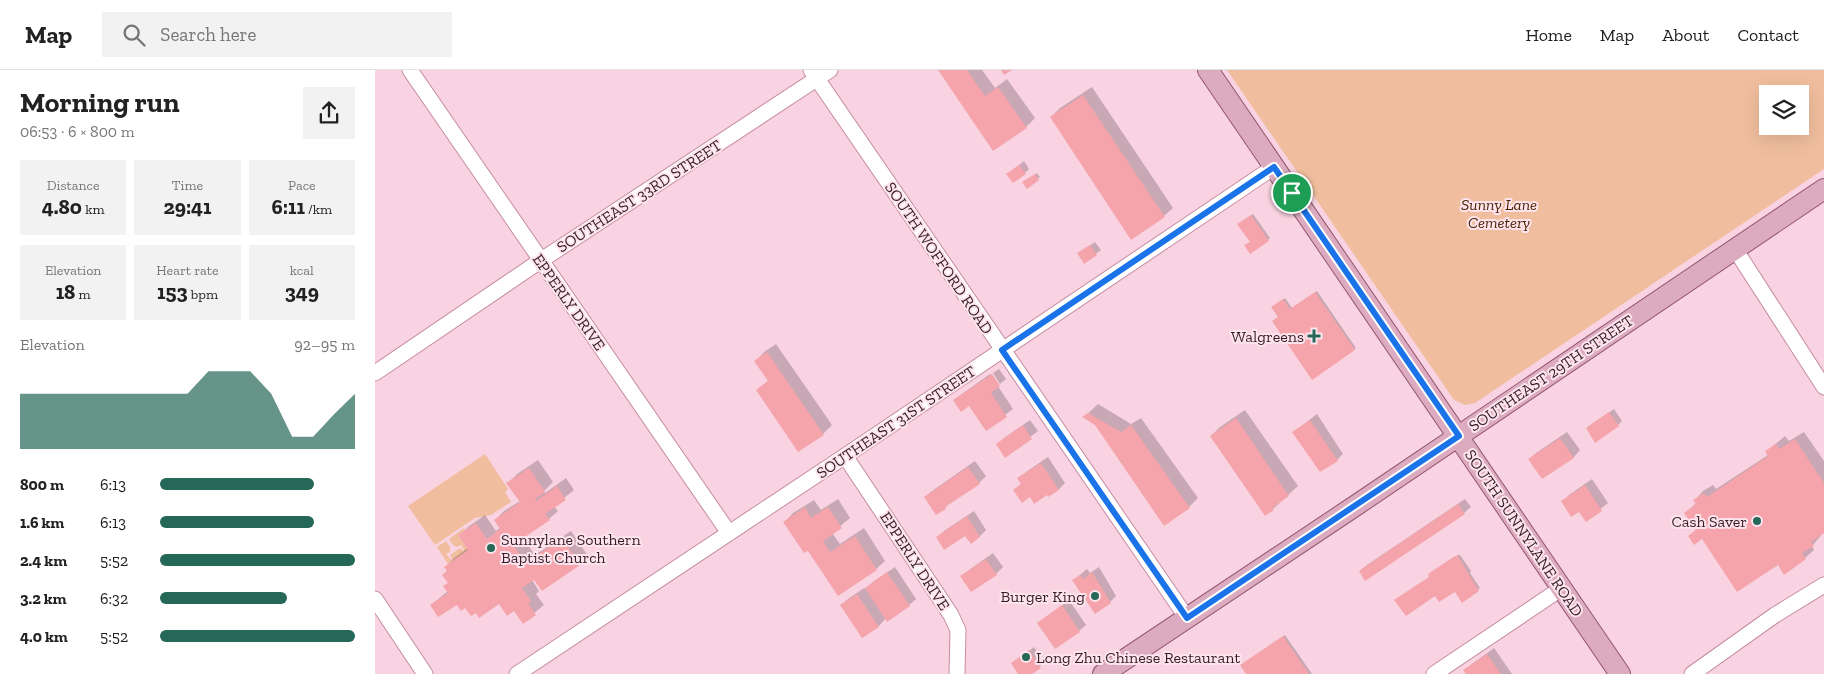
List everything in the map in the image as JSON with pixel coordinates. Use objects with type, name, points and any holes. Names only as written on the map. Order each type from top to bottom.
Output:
[{"type":"main road","name":"SOUTH SUNNYLANE ROAD","points":[[1208,70],[1620,674]]},
{"type":"main road","name":"SOUTHEAST 29TH STREET","points":[[1103,674],[1824,189]]},
{"type":"street","name":"EPPERLY DRIVE","points":[[411,70],[540,261],[729,533]]},
{"type":"street","name":"SOUTHEAST 33RD STREET","points":[[375,373],[819,73]]},
{"type":"street","name":"SOUTH WOFFORD ROAD","points":[[819,73],[1002,350],[1187,618]]},
{"type":"street","name":"SOUTHEAST 31ST STREET","points":[[517,674],[1274,167]]},
{"type":"street","points":[[1735,249],[1824,387]]},
{"type":"street","name":"EPPERLY DRIVE","points":[[845,456],[951,616],[958,630],[957,674]]},
{"type":"street","points":[[1692,674],[1775,615],[1824,585]]},
{"type":"street","points":[[1434,674],[1562,588]]},
{"type":"street","points":[[375,599],[425,674]]},
{"type":"green space","name":"Sunny Lane Cemetery","points":[[1227,70],[1824,70],[1824,169],[1475,403],[1465,405],[1454,400]]},
{"type":"green space","points":[[485,454],[508,489],[505,492],[511,502],[491,515],[475,518],[435,545],[408,506]]},
{"type":"green space","points":[[464,528],[465,530],[458,535],[468,550],[448,564],[437,547],[446,541],[450,547],[450,552],[446,554],[451,560],[450,555],[460,548],[464,550],[461,545],[457,547],[453,545],[449,539]]},
{"type":"building","points":[[938,70],[967,70],[985,96],[998,87],[1027,128],[993,151]]},
{"type":"building","points":[[1001,70],[1012,70],[1004,75]]},
{"type":"building","points":[[1083,95],[1165,217],[1131,240],[1050,117]]},
{"type":"building","points":[[1019,165],[1026,174],[1013,183],[1006,174]]},
{"type":"building","points":[[1035,174],[1039,180],[1027,189],[1022,182]]},
{"type":"building","points":[[1251,215],[1269,241],[1250,254],[1244,245],[1250,242],[1237,224]]},
{"type":"building","points":[[1090,245],[1097,255],[1084,264],[1077,253]]},
{"type":"building","name":"Walgreens","points":[[1315,292],[1355,350],[1312,380],[1272,321],[1278,317],[1271,307],[1283,299],[1290,309]]},
{"type":"building","points":[[767,352],[824,435],[798,452],[756,390],[768,381],[754,361]]},
{"type":"building","points":[[992,374],[1000,386],[991,393],[1007,417],[986,431],[969,406],[961,412],[953,400]]},
{"type":"building","points":[[1609,412],[1619,426],[1595,443],[1586,428]]},
{"type":"building","points":[[1088,413],[1121,432],[1131,425],[1190,508],[1164,526],[1095,425],[1082,417]]},
{"type":"building","points":[[1236,418],[1289,496],[1272,508],[1274,510],[1265,516],[1210,436]]},
{"type":"building","points":[[1310,420],[1338,461],[1320,472],[1292,432]]},
{"type":"building","points":[[1023,425],[1032,439],[1005,458],[996,444]]},
{"type":"building","points":[[1560,438],[1574,458],[1542,479],[1528,459]]},
{"type":"building","name":"Cash Saver","points":[[1795,439],[1824,483],[1824,533],[1811,542],[1814,546],[1802,553],[1806,559],[1784,575],[1778,565],[1737,592],[1702,539],[1694,545],[1688,536],[1696,530],[1684,513],[1696,504],[1693,500],[1704,493],[1707,497],[1768,456],[1765,451],[1776,444],[1779,449]]},
{"type":"building","points":[[1041,463],[1059,490],[1048,497],[1047,495],[1034,504],[1030,497],[1022,503],[1013,490],[1021,484],[1017,478]]},
{"type":"building","points":[[968,467],[980,484],[936,515],[924,497]]},
{"type":"building","name":"Sunnylane Southern Baptist Church","points":[[529,468],[545,492],[535,499],[536,501],[557,486],[566,500],[545,514],[550,520],[513,545],[526,563],[562,538],[580,565],[542,591],[534,580],[522,588],[531,601],[528,603],[536,615],[523,624],[514,611],[507,616],[499,604],[479,618],[476,613],[471,616],[465,608],[461,611],[457,605],[438,617],[430,605],[448,593],[443,586],[448,583],[442,575],[447,571],[444,567],[468,550],[458,535],[476,523],[487,539],[500,529],[494,520],[520,502],[506,483]]},
{"type":"building","points":[[1585,485],[1602,511],[1586,522],[1579,512],[1571,517],[1561,501]]},
{"type":"building","points":[[1458,504],[1465,514],[1365,581],[1359,571]]},
{"type":"building","points":[[805,507],[811,518],[828,507],[842,528],[823,541],[830,552],[855,536],[877,570],[838,596],[808,551],[804,553],[783,522]]},
{"type":"building","points":[[967,516],[980,537],[971,544],[965,536],[944,550],[936,537]]},
{"type":"building","points":[[1455,556],[1458,556],[1479,591],[1462,603],[1455,592],[1439,602],[1435,596],[1406,616],[1394,600],[1429,577],[1428,574]]},
{"type":"building","points":[[986,559],[997,575],[971,592],[960,576]]},
{"type":"building","points":[[887,572],[910,606],[887,622],[865,588]]},
{"type":"building","name":"Burger King","points":[[1092,572],[1111,603],[1095,614],[1072,580],[1080,575],[1083,579]]},
{"type":"building","points":[[857,594],[879,627],[862,638],[840,605]]},
{"type":"building","points":[[1062,605],[1080,632],[1055,649],[1037,623]]},
{"type":"building","points":[[1283,636],[1309,674],[1246,674],[1240,665]]},
{"type":"building","name":"Long Zhu Chinese Restaurant","points":[[1029,650],[1041,668],[1032,674],[1018,674],[1011,663]]},
{"type":"building","points":[[1487,654],[1501,674],[1466,674],[1463,670]]},
{"type":"place","name":"Walgreens","points":[[1314,336]]},
{"type":"place","name":"Cash Saver","points":[[1757,521]]},
{"type":"place","name":"Sunnylane Southern Baptist Church","points":[[491,548]]},
{"type":"place","name":"Burger King","points":[[1095,596]]},
{"type":"place","name":"Long Zhu Chinese Restaurant","points":[[1026,657]]},
{"type":"route","points":[[1274,167],[1292,193],[1459,436],[1187,618],[1002,350],[1274,167]]}]
